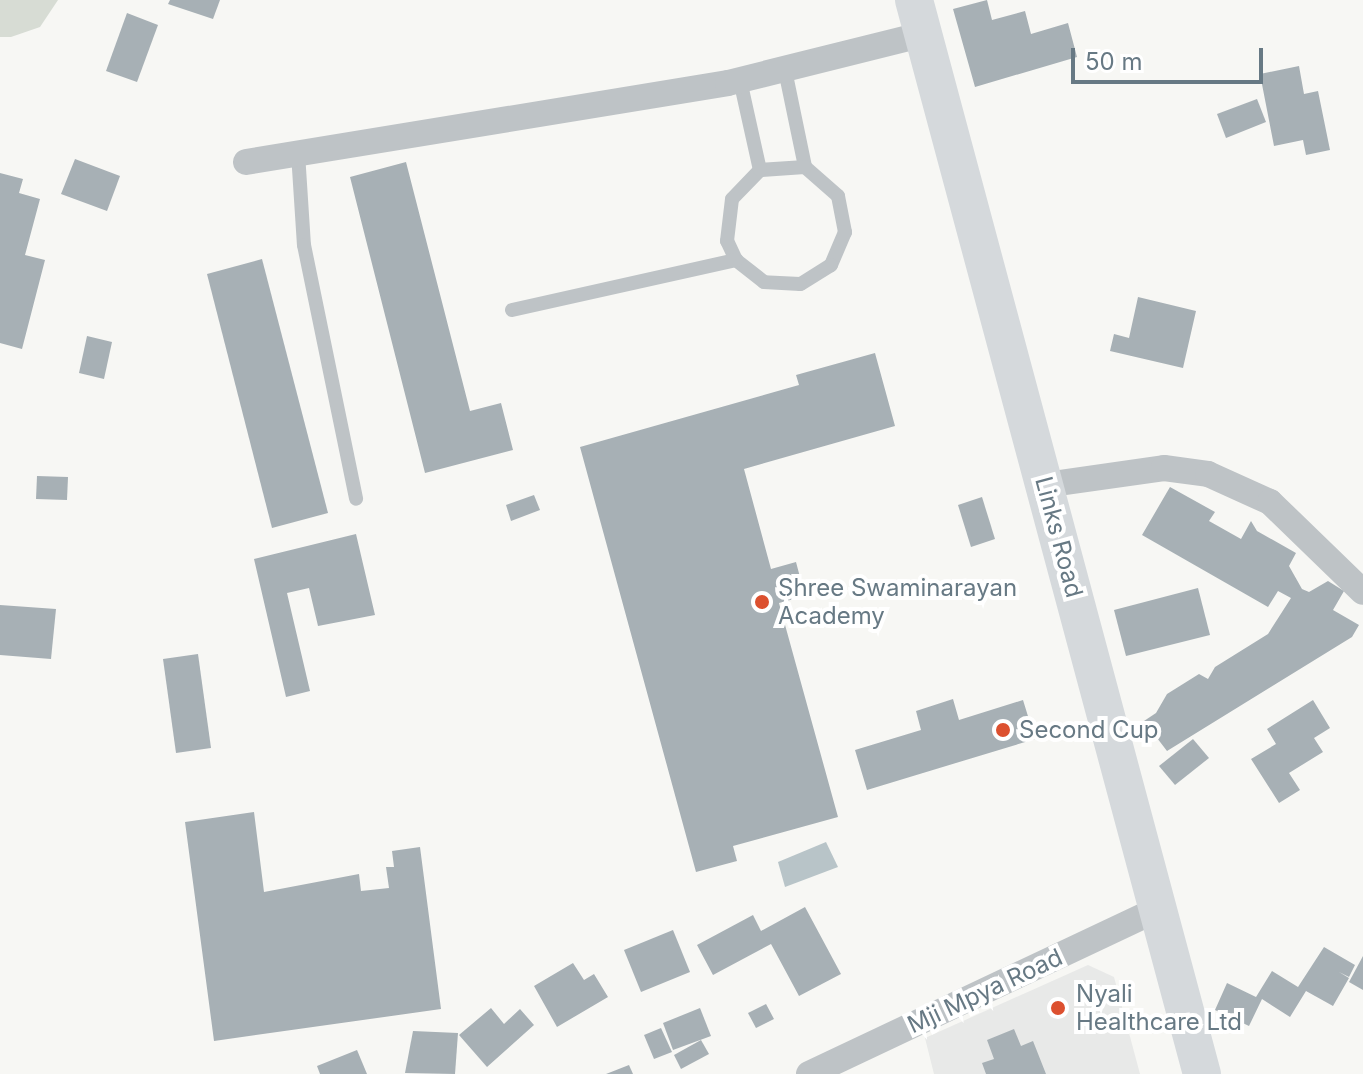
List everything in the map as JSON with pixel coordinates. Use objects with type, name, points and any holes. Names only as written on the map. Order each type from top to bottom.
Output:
[{"type":"main road","name":"Links Road","points":[[917,18],[965,175],[1202,1074]]},
{"type":"street","points":[[246,162],[740,80],[785,70],[917,18]]},
{"type":"street","points":[[1045,485],[1164,468],[1216,476],[1270,502],[1296,523],[1363,592]]},
{"type":"street","name":"Mji Mpya Road","points":[[809,1074],[1160,908]]},
{"type":"lane","points":[[785,70],[805,167],[838,196],[845,232],[831,265],[800,284],[764,282],[736,260],[726,220],[732,199],[760,170],[805,167]]},
{"type":"lane","points":[[740,80],[760,170]]},
{"type":"lane","points":[[298,153],[304,245],[356,499]]},
{"type":"lane","points":[[512,310],[736,260]]},
{"type":"shaded area","points":[[0,0],[58,0],[40,27],[11,37],[0,37]]},
{"type":"shaded area","points":[[826,842],[838,867],[785,887],[778,862]]},
{"type":"shaded area","name":"Nyali Healthcare Ltd","points":[[1088,965],[1114,977],[1140,1074],[934,1074],[925,1038]]},
{"type":"building","points":[[170,0],[220,0],[213,19],[168,4]]},
{"type":"building","points":[[987,0],[992,20],[1025,11],[1031,34],[1068,23],[1077,57],[975,87],[953,9]]},
{"type":"building","points":[[127,13],[158,25],[137,82],[106,71]]},
{"type":"building","points":[[1299,66],[1304,94],[1318,91],[1330,150],[1306,155],[1303,140],[1274,146],[1260,74]]},
{"type":"building","points":[[1257,99],[1266,122],[1226,138],[1217,114]]},
{"type":"building","points":[[75,159],[120,176],[107,211],[61,194]]},
{"type":"building","points":[[406,162],[470,411],[501,403],[513,450],[425,473],[350,177]]},
{"type":"building","points":[[0,173],[23,179],[19,193],[40,199],[25,255],[45,260],[22,349],[0,343]]},
{"type":"building","points":[[262,259],[328,513],[272,528],[207,274]]},
{"type":"building","points":[[1138,297],[1196,311],[1183,368],[1110,351],[1114,334],[1129,338]]},
{"type":"building","points":[[87,336],[112,342],[104,379],[79,373]]},
{"type":"building","points":[[875,353],[895,426],[744,469],[771,569],[796,562],[805,596],[779,603],[838,817],[733,846],[737,861],[696,872],[580,447],[799,385],[796,375]]},
{"type":"building","points":[[37,476],[68,477],[67,500],[36,499]]},
{"type":"building","points":[[1170,487],[1215,512],[1209,521],[1241,539],[1251,521],[1257,531],[1296,553],[1289,566],[1302,589],[1309,592],[1328,581],[1344,591],[1333,610],[1359,625],[1352,637],[1167,751],[1144,721],[1156,713],[1167,694],[1199,674],[1208,679],[1215,667],[1268,634],[1291,598],[1278,591],[1268,607],[1142,535]]},
{"type":"building","points":[[534,495],[540,510],[511,521],[506,505]]},
{"type":"building","points":[[982,497],[995,539],[971,547],[958,505]]},
{"type":"building","points":[[356,534],[375,615],[318,626],[309,588],[287,593],[310,691],[286,697],[254,559]]},
{"type":"building","points":[[1198,588],[1210,635],[1126,656],[1114,610]]},
{"type":"building","points":[[0,605],[56,609],[51,659],[0,655]]},
{"type":"building","points":[[198,654],[211,748],[176,753],[163,659]]},
{"type":"building","points":[[953,699],[959,720],[1023,700],[1035,739],[867,790],[855,750],[921,730],[916,711]]},
{"type":"building","points":[[1313,700],[1330,728],[1314,738],[1323,752],[1289,773],[1300,790],[1279,803],[1251,759],[1276,744],[1267,729]]},
{"type":"building","points":[[1193,739],[1209,758],[1175,785],[1159,766]]},
{"type":"building","points":[[254,812],[264,892],[359,874],[361,891],[389,888],[386,867],[394,867],[392,851],[420,847],[441,1009],[214,1041],[185,822]]},
{"type":"building","points":[[805,907],[841,974],[799,996],[771,944],[713,975],[697,945],[753,915],[761,931]]},
{"type":"building","points":[[673,930],[690,972],[641,992],[624,950]]},
{"type":"building","points":[[1324,947],[1355,965],[1349,977],[1339,972],[1349,978],[1333,1006],[1306,991],[1290,1017],[1262,999],[1249,1026],[1215,1010],[1227,983],[1256,997],[1272,971],[1298,987]]},
{"type":"building","points":[[1363,956],[1363,990],[1349,982]]},
{"type":"building","points":[[573,963],[584,980],[594,974],[608,997],[557,1027],[534,986]]},
{"type":"building","points":[[766,1004],[774,1019],[756,1028],[748,1013]]},
{"type":"building","points":[[491,1008],[504,1024],[520,1009],[534,1025],[487,1067],[459,1035]]},
{"type":"building","points":[[700,1008],[711,1036],[673,1050],[663,1023]]},
{"type":"building","points":[[661,1028],[672,1052],[654,1059],[644,1035]]},
{"type":"building","points":[[1014,1029],[1021,1046],[1033,1041],[1046,1074],[986,1074],[982,1063],[994,1059],[987,1040]]},
{"type":"building","points":[[413,1031],[458,1033],[455,1074],[405,1073]]},
{"type":"building","points":[[701,1040],[709,1054],[681,1069],[674,1055]]},
{"type":"building","points":[[357,1050],[367,1074],[320,1074],[317,1066]]},
{"type":"building","points":[[629,1065],[633,1074],[606,1074]]},
{"type":"place","name":"Shree Swaminarayan Academy","points":[[762,602]]},
{"type":"place","name":"Second Cup","points":[[1003,730]]},
{"type":"place","name":"Nyali Healthcare Ltd","points":[[1058,1008]]}]
